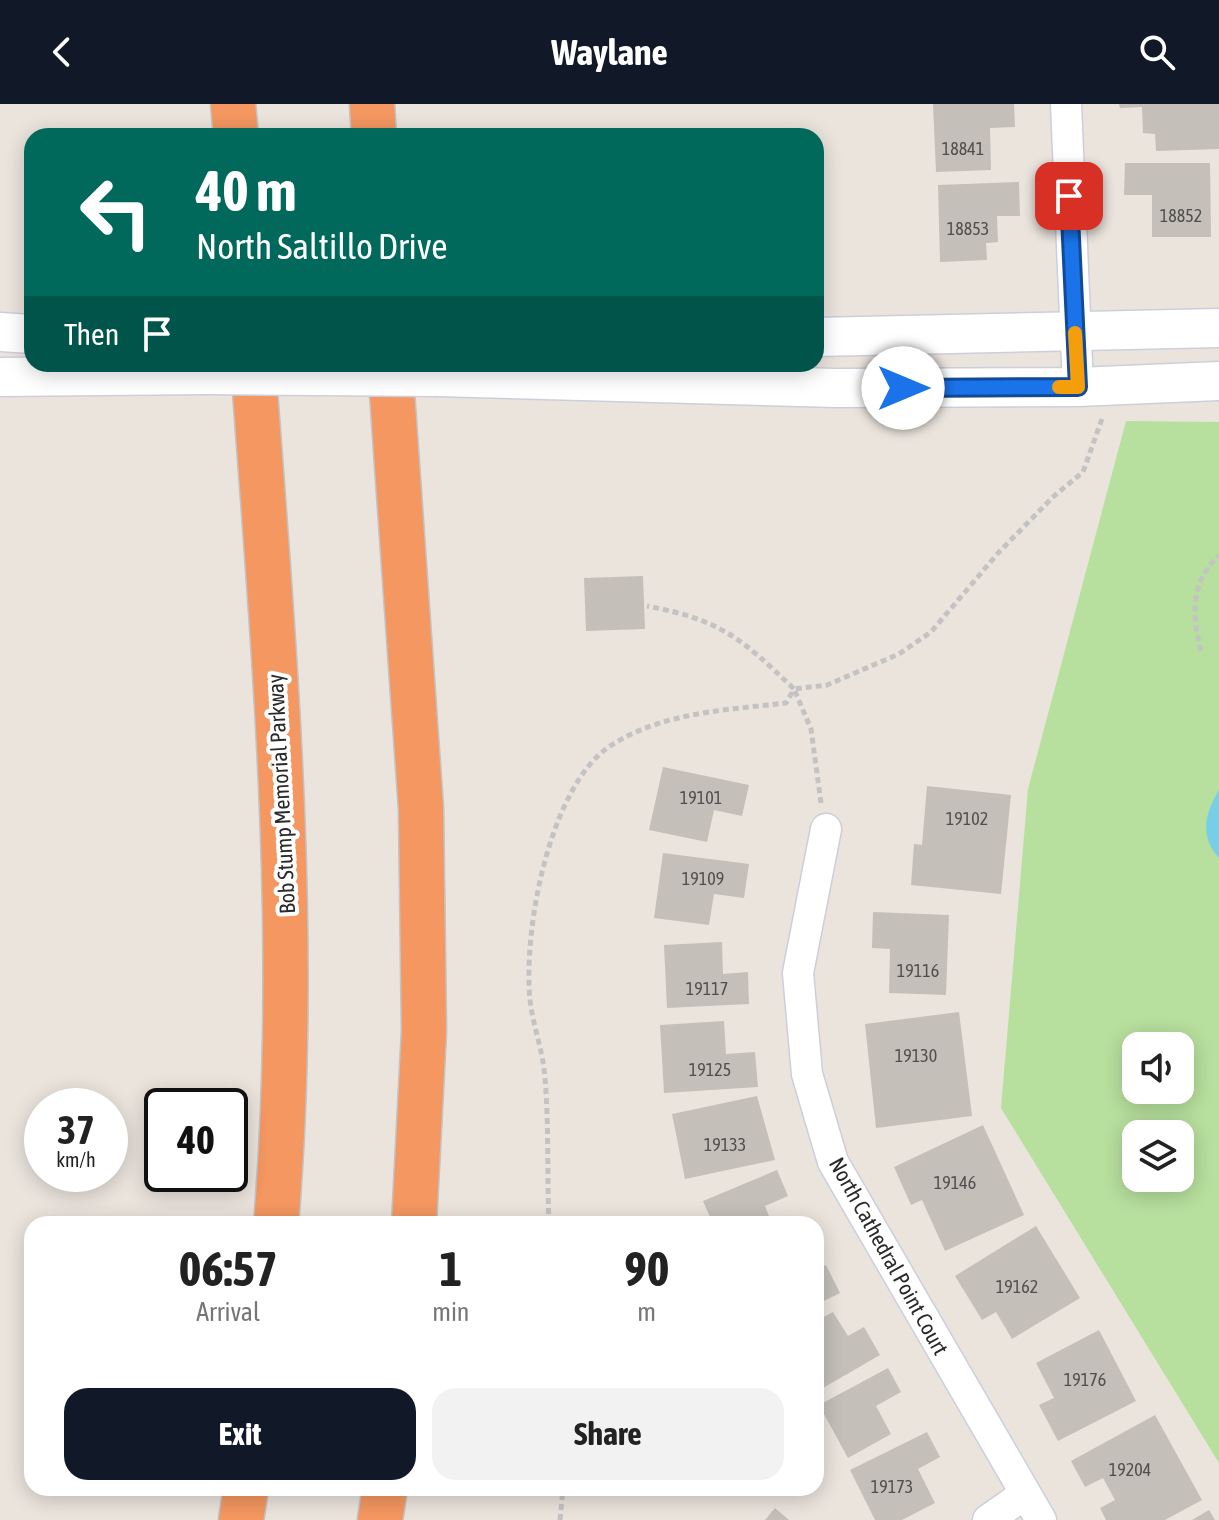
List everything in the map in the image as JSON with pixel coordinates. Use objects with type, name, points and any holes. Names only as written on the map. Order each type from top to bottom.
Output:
[{"type":"highway","points":[[233,104],[235,128]]},
{"type":"highway","points":[[372,104],[374,128]]},
{"type":"highway","name":"Bob Stump Memorial Parkway","points":[[254,372],[286,850],[284,1111],[277,1216]]},
{"type":"highway","points":[[391,372],[421,809],[424,1031],[414,1216]]},
{"type":"highway","points":[[241,1520],[245,1496]]},
{"type":"highway","points":[[380,1520],[384,1496]]},
{"type":"street","points":[[1066,104],[1078,387]]},
{"type":"street","points":[[824,337],[1219,328]]},
{"type":"street","points":[[0,332],[24,334]]},
{"type":"street","points":[[0,377],[437,377],[836,388],[1078,387],[1219,381]]},
{"type":"street","name":"North Cathedral Point Court","points":[[823,821],[798,973],[807,1074],[833,1162],[1041,1520]]},
{"type":"street","points":[[988,1520],[1025,1494]]},
{"type":"path","points":[[794,689],[827,685],[899,654],[931,632],[999,552],[1054,496],[1083,472],[1103,413],[1124,411],[1121,386]]},
{"type":"path","points":[[1201,651],[1194,602],[1204,570],[1219,556]]},
{"type":"path","points":[[647,606],[692,614],[726,630],[794,689],[811,729],[821,785],[823,821]]},
{"type":"path","points":[[549,1216],[545,1076],[530,999],[531,954],[544,862],[555,824],[586,769],[609,747],[650,727],[700,712],[786,703],[794,689]]},
{"type":"path","points":[[560,1520],[562,1496]]},
{"type":"green space","points":[[1126,421],[1219,422],[1219,1463],[1001,1108],[1028,789]]},
{"type":"water","points":[[1219,790],[1219,858],[1209,841],[1206,824]]},
{"type":"building","points":[[933,104],[1014,104],[1015,127],[990,128],[991,170],[936,172]]},
{"type":"building","points":[[1119,104],[1219,104],[1219,149],[1156,151],[1155,134],[1143,133],[1142,107],[1120,108]]},
{"type":"building","points":[[1125,163],[1210,163],[1211,237],[1152,237],[1152,195],[1124,195]]},
{"type":"building","points":[[1019,182],[1020,216],[997,216],[998,242],[986,243],[987,260],[940,262],[938,185]]},
{"type":"building","points":[[643,576],[645,629],[586,631],[584,578]]},
{"type":"building","points":[[663,767],[749,785],[742,816],[714,810],[707,842],[649,830]]},
{"type":"building","points":[[927,786],[1011,795],[1001,894],[911,885],[914,844],[922,845]]},
{"type":"building","points":[[663,853],[749,864],[744,898],[714,894],[709,925],[654,918]]},
{"type":"building","points":[[873,912],[949,915],[946,995],[889,993],[890,949],[872,948]]},
{"type":"building","points":[[722,942],[723,974],[748,972],[749,1004],[667,1008],[664,945]]},
{"type":"building","points":[[959,1012],[972,1116],[876,1128],[865,1024]]},
{"type":"building","points":[[724,1021],[726,1054],[755,1052],[758,1087],[664,1093],[660,1025]]},
{"type":"building","points":[[757,1096],[775,1160],[685,1179],[672,1114]]},
{"type":"building","points":[[983,1125],[1024,1215],[945,1251],[922,1200],[911,1205],[894,1167]]},
{"type":"building","points":[[777,1170],[788,1196],[765,1206],[769,1216],[710,1216],[703,1201]]},
{"type":"building","points":[[1036,1226],[1080,1298],[1012,1339],[996,1312],[982,1320],[955,1276]]},
{"type":"building","points":[[824,1266],[840,1293],[824,1301]]},
{"type":"building","points":[[833,1312],[848,1336],[864,1327],[880,1355],[824,1387],[824,1317]]},
{"type":"building","points":[[1099,1330],[1136,1401],[1058,1441],[1039,1405],[1054,1398],[1036,1363]]},
{"type":"building","points":[[888,1368],[901,1392],[876,1406],[891,1434],[848,1458],[824,1414],[824,1402]]},
{"type":"building","points":[[1155,1415],[1202,1500],[1165,1520],[1106,1520],[1100,1508],[1115,1500],[1103,1478],[1085,1487],[1071,1461]]},
{"type":"building","points":[[927,1432],[940,1457],[918,1469],[935,1503],[902,1520],[875,1520],[850,1470]]},
{"type":"building","points":[[775,1508],[789,1520],[765,1520]]},
{"type":"building","points":[[1209,1510],[1215,1520],[1192,1520]]},
{"type":"slow traffic","points":[[1059,387],[1078,387],[1075,333]]},
{"type":"route","points":[[903,388],[1078,387],[1069,196]]}]
